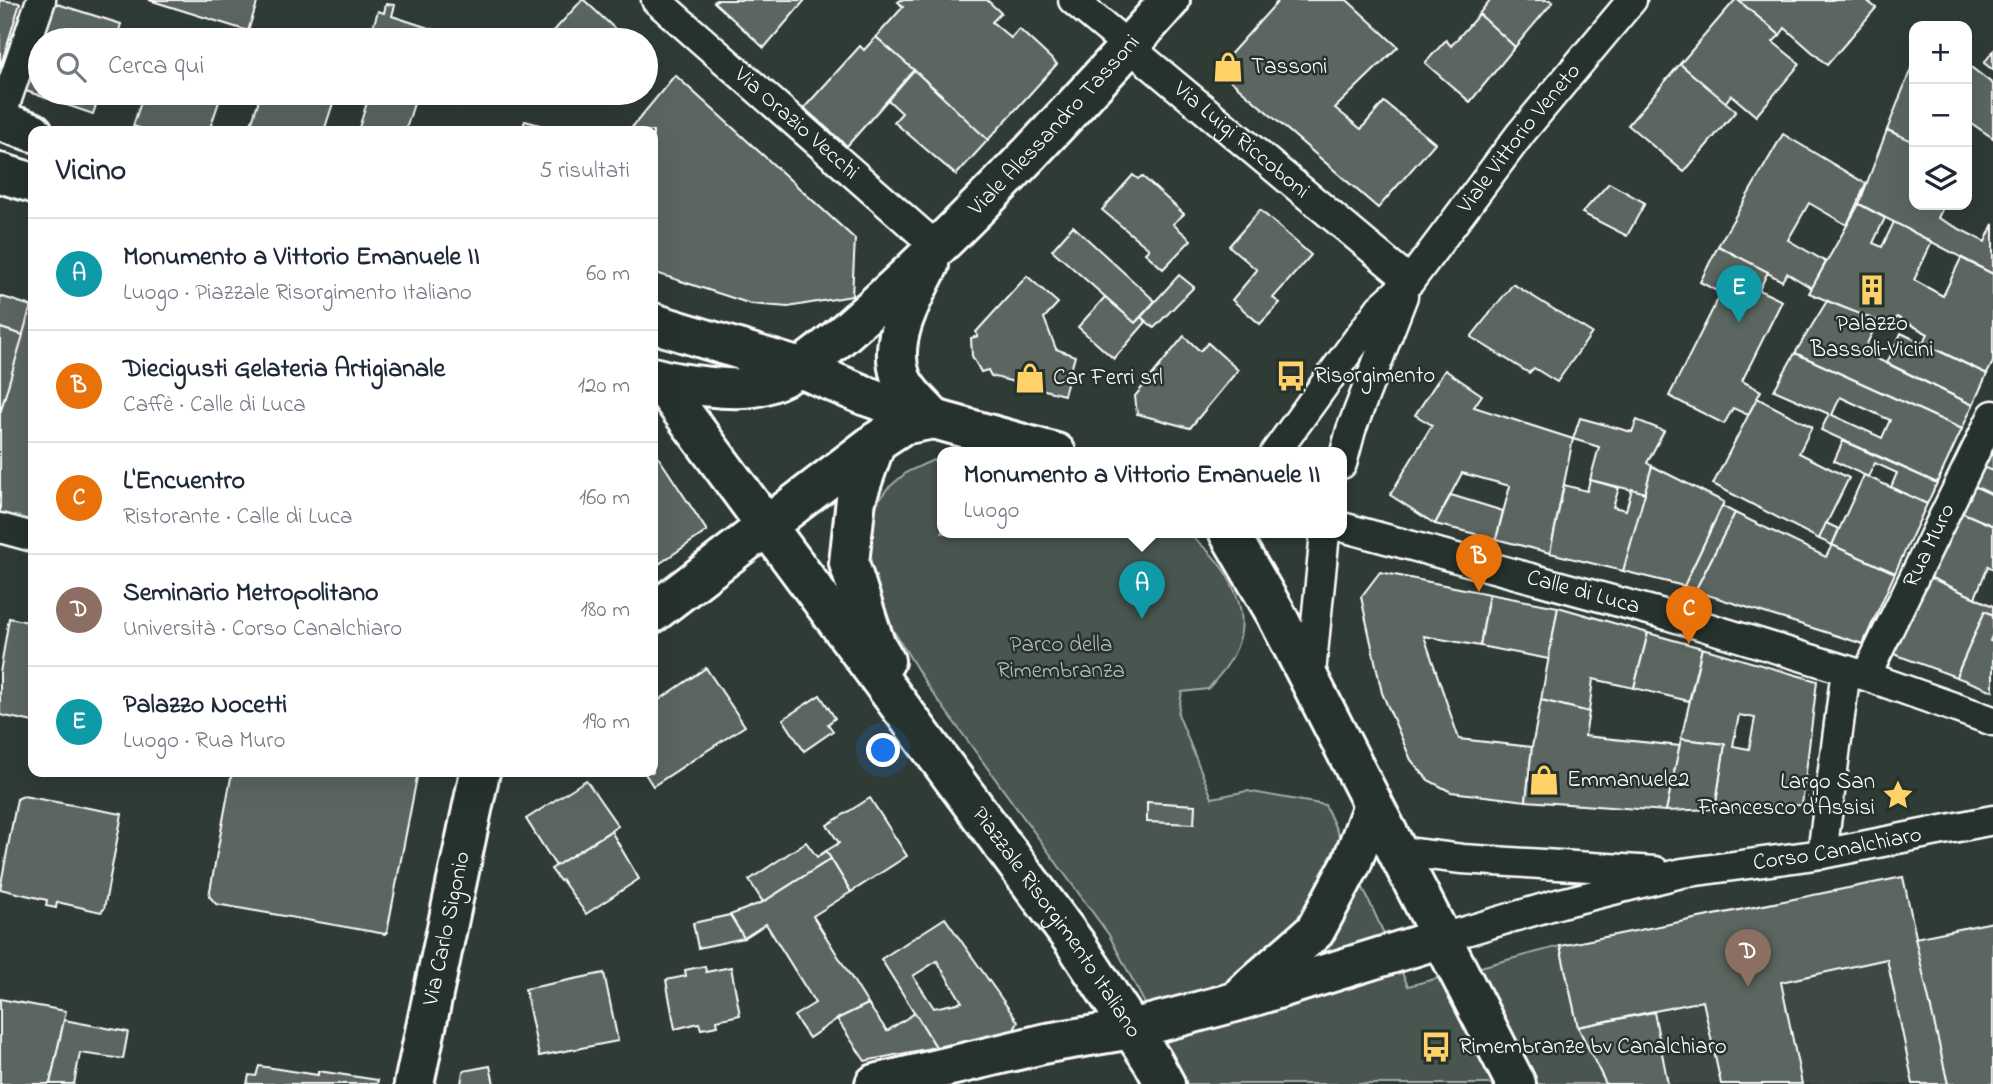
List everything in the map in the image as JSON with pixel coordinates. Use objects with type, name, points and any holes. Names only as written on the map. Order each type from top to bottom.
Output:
[{"type":"street","points":[[31,28],[41,0]]},
{"type":"street","name":"Via Orazio Vecchi","points":[[656,0],[938,248]]},
{"type":"street","name":"Via Luigi Riccoboni","points":[[1073,0],[1410,281]]},
{"type":"street","name":"Viale Alessandro Tassoni","points":[[658,378],[715,387],[758,387],[800,368],[836,340],[938,248],[1085,96],[1170,0]]},
{"type":"street","name":"Viale Vittorio Veneto","points":[[1279,447],[1380,308],[1410,281],[1521,133],[1632,0]]},
{"type":"street","points":[[12,125],[6,102],[28,38]]},
{"type":"street","points":[[0,173],[28,181]]},
{"type":"street","name":"Viale Alessandro Tassoni","points":[[934,419],[915,398],[899,374],[898,343],[908,308],[938,248]]},
{"type":"street","name":"Viale Vittorio Veneto","points":[[1346,447],[1350,429],[1410,281]]},
{"type":"street","points":[[658,325],[800,368],[866,396],[934,419],[1034,447]]},
{"type":"street","name":"Piazzale Risorgimento Italiano","points":[[658,382],[929,743],[1075,943],[1132,1029],[1235,1002],[1442,938]]},
{"type":"street","name":"Rua Muro","points":[[1856,673],[1993,415]]},
{"type":"street","points":[[658,609],[902,425],[934,419]]},
{"type":"street","points":[[876,443],[856,499],[849,563],[875,644],[929,743]]},
{"type":"street","points":[[0,528],[28,536]]},
{"type":"street","name":"Calle di Luca","points":[[1347,528],[1667,615],[1856,673]]},
{"type":"street","points":[[1232,538],[1276,614],[1516,1084]]},
{"type":"street","points":[[1310,683],[1324,538]]},
{"type":"street","points":[[1822,854],[1856,673],[1993,721]]},
{"type":"street","name":"Via Carlo Sigonio","points":[[414,1084],[479,777]]},
{"type":"street","points":[[1235,1002],[1315,931],[1352,862],[1373,805]]},
{"type":"street","name":"Corso Canalchiaro","points":[[1442,938],[1561,903],[1682,873],[1822,854],[1993,820]]},
{"type":"street","name":"Corso Canalchiaro","points":[[1397,851],[1462,859],[1682,873]]},
{"type":"street","points":[[875,1084],[1047,1043],[1132,1029],[1165,1084]]},
{"type":"shaded area","points":[[1903,877],[1948,1084],[1606,1084],[1578,1027],[1560,946]]},
{"type":"green space","name":"Parco della Rimembranza","points":[[933,460],[937,461],[937,538],[1192,538],[1199,543],[1212,555],[1232,584],[1241,616],[1241,633],[1227,665],[1208,689],[1182,692],[1178,714],[1212,798],[1247,791],[1325,805],[1408,986],[1560,946],[1578,1027],[1606,1084],[1187,1084],[1109,935],[927,685],[890,625],[876,593],[869,538],[873,513],[879,500],[887,489],[907,472]]},
{"type":"building","points":[[0,0],[20,3],[0,68]]},
{"type":"building","points":[[149,0],[258,0],[249,28],[238,28]]},
{"type":"building","points":[[584,0],[614,28],[556,28]]},
{"type":"building","points":[[805,0],[764,48],[714,2]]},
{"type":"building","points":[[987,0],[1001,13],[992,22],[1011,38],[1019,29],[1057,64],[988,140],[876,37],[903,7],[898,2]]},
{"type":"building","points":[[1279,0],[1347,0],[1398,47],[1335,108],[1361,129],[1384,102],[1435,143],[1378,208],[1217,69]]},
{"type":"building","points":[[1490,0],[1553,2],[1515,47],[1479,14]]},
{"type":"building","points":[[1735,0],[1780,35],[1773,42],[1800,64],[1756,116],[1731,95],[1725,103],[1680,64]]},
{"type":"building","points":[[1738,0],[1866,0],[1876,8],[1827,65],[1785,28],[1780,35]]},
{"type":"building","points":[[51,2],[121,24],[120,28],[43,28]]},
{"type":"building","points":[[386,4],[395,5],[392,16],[429,28],[373,28],[378,11],[384,13]]},
{"type":"building","points":[[1479,14],[1515,47],[1470,102],[1425,63],[1446,40],[1451,46]]},
{"type":"building","points":[[876,37],[914,70],[847,146],[804,108],[860,46],[864,50]]},
{"type":"building","points":[[1993,51],[1993,70],[1984,63]]},
{"type":"building","points":[[1680,64],[1736,111],[1684,172],[1628,125]]},
{"type":"building","points":[[1972,68],[1993,84],[1993,138],[1972,124]]},
{"type":"building","points":[[914,70],[988,140],[956,175],[894,122],[902,113],[888,100]]},
{"type":"building","points":[[28,74],[28,92],[23,90]]},
{"type":"building","points":[[1909,74],[1909,140],[1887,130]]},
{"type":"building","points":[[675,75],[855,239],[852,296],[788,307],[751,304],[658,274],[658,126],[633,126],[650,105],[658,105],[658,96]]},
{"type":"building","points":[[67,105],[96,105],[93,114]]},
{"type":"building","points":[[140,105],[218,105],[211,126],[133,126]]},
{"type":"building","points":[[257,105],[332,105],[326,126],[251,126]]},
{"type":"building","points":[[366,105],[414,105],[407,126],[360,126]]},
{"type":"building","points":[[525,121],[544,126],[523,126]]},
{"type":"building","points":[[1887,130],[1909,140],[1909,210],[1942,210],[1938,218],[1985,242],[1993,224],[1993,274],[1859,204]]},
{"type":"building","points":[[1783,134],[1866,184],[1847,225],[1809,203],[1788,240],[1826,262],[1812,288],[1787,273],[1782,281],[1718,246]]},
{"type":"building","points":[[1133,175],[1138,179],[1142,176],[1184,214],[1173,224],[1191,240],[1163,269],[1145,253],[1149,249],[1102,210]]},
{"type":"building","points":[[1609,183],[1645,203],[1627,236],[1582,213]]},
{"type":"building","name":"Palazzo Bassoli–Vicini","points":[[1859,204],[1885,218],[1873,243],[1882,247],[1894,222],[1932,242],[1914,280],[1943,296],[1961,258],[1993,274],[1993,362],[1987,374],[1923,343],[1928,334],[1897,317],[1891,328],[1809,293]]},
{"type":"building","points":[[1260,210],[1311,255],[1273,298],[1280,303],[1260,324],[1232,300],[1257,270],[1229,246]]},
{"type":"building","points":[[1073,226],[1155,301],[1135,323],[1052,250]]},
{"type":"building","points":[[1718,246],[1768,272],[1759,290],[1782,301],[1742,381],[1761,391],[1748,415],[1733,408],[1724,424],[1669,396],[1721,293],[1700,282]]},
{"type":"building","points":[[1179,275],[1194,287],[1154,328],[1141,317]]},
{"type":"building","points":[[1027,276],[1058,303],[1044,318],[1056,349],[1075,356],[1064,395],[991,376],[988,370],[981,372],[972,356],[971,338],[978,336],[976,332]]},
{"type":"building","points":[[1513,284],[1592,333],[1557,382],[1534,368],[1529,373],[1471,337]]},
{"type":"building","points":[[0,296],[28,305],[23,335],[0,328]]},
{"type":"building","points":[[1105,297],[1135,323],[1141,317],[1146,322],[1114,359],[1078,327]]},
{"type":"building","points":[[1827,301],[1878,321],[1863,352],[1973,405],[1962,429],[1795,353]]},
{"type":"building","points":[[28,316],[28,523],[0,515],[0,413]]},
{"type":"building","points":[[0,328],[23,335],[0,413]]},
{"type":"building","points":[[1901,333],[1987,374],[1973,405],[1887,363]]},
{"type":"building","points":[[1184,336],[1200,351],[1208,343],[1238,370],[1190,428],[1137,414],[1135,396]]},
{"type":"building","points":[[1795,353],[1962,429],[1937,483],[1821,430],[1829,414],[1774,390]],"holes":[[[1840,397],[1890,420],[1882,438],[1832,415]]]},
{"type":"building","points":[[1445,370],[1482,395],[1474,407],[1573,439],[1550,553],[1496,539],[1510,486],[1462,473],[1435,524],[1390,495],[1432,425],[1415,415]]},
{"type":"building","points":[[1757,398],[1812,427],[1799,453],[1849,478],[1819,539],[1713,484]]},
{"type":"building","points":[[1580,418],[1632,432],[1637,420],[1664,431],[1647,463],[1652,466],[1645,493],[1590,480],[1599,447],[1573,439]]},
{"type":"building","points":[[1843,441],[1937,483],[1927,504],[1891,487],[1897,473],[1875,463],[1868,477],[1834,461]]},
{"type":"building","points":[[1993,447],[1993,471],[1983,467]]},
{"type":"building","points":[[658,457],[707,531],[658,565]]},
{"type":"building","points":[[1652,466],[1724,502],[1684,586],[1623,571]]},
{"type":"building","points":[[1983,467],[1993,471],[1993,495],[1974,486]]},
{"type":"building","points":[[1864,475],[1927,504],[1895,573],[1832,545]]},
{"type":"building","points":[[1590,480],[1619,488],[1613,507],[1626,510],[1632,489],[1645,493],[1623,571],[1550,553],[1564,485],[1587,491]]},
{"type":"building","points":[[1974,486],[1993,495],[1993,526],[1961,512]]},
{"type":"building","points":[[1451,495],[1503,511],[1496,539],[1435,524]]},
{"type":"building","points":[[1722,506],[1735,513],[1695,591],[1684,586]]},
{"type":"building","points":[[1961,512],[1993,526],[1993,569],[1988,566],[1975,598],[1929,577]]},
{"type":"building","points":[[1735,513],[1826,557],[1832,545],[1895,573],[1863,644],[1695,591]]},
{"type":"building","points":[[1826,523],[1839,529],[1832,545],[1819,539]]},
{"type":"building","points":[[1380,572],[1489,594],[1480,646],[1424,636],[1459,739],[1532,747],[1526,801],[1451,792],[1428,780],[1411,760],[1382,693],[1361,597]]},
{"type":"building","points":[[1929,577],[1993,606],[1993,615],[1985,611],[1956,677],[1891,653]]},
{"type":"building","points":[[1489,594],[1558,607],[1549,659],[1480,646]]},
{"type":"building","points":[[1558,607],[1648,633],[1634,688],[1593,679],[1589,712],[1541,700]]},
{"type":"building","points":[[1985,611],[1993,615],[1993,634],[1990,641],[1993,642],[1993,691],[1956,677]]},
{"type":"building","points":[[9,618],[28,622],[28,721],[0,715],[0,673]]},
{"type":"building","points":[[1648,633],[1702,648],[1689,701],[1634,688]]},
{"type":"building","points":[[1702,648],[1817,681],[1802,805],[1715,809],[1725,744],[1681,739]],"holes":[[[1739,715],[1755,718],[1749,749],[1733,746]]]},
{"type":"building","points":[[706,668],[745,726],[653,786],[647,777],[658,777],[658,701]]},
{"type":"building","points":[[820,695],[835,718],[828,724],[833,731],[804,751],[783,719]]},
{"type":"building","points":[[1541,700],[1589,712],[1585,736],[1680,746],[1666,811],[1526,801]]},
{"type":"building","points":[[1681,739],[1725,744],[1715,809],[1666,811]]},
{"type":"building","points":[[231,777],[417,777],[385,934],[216,904],[209,896]]},
{"type":"building","points":[[586,780],[618,826],[556,866],[526,819]]},
{"type":"building","points":[[23,796],[122,814],[104,909],[101,912],[57,902],[56,908],[46,906],[47,900],[0,889],[17,799]]},
{"type":"building","points":[[870,798],[907,856],[851,892],[826,851],[839,843],[827,825]]},
{"type":"building","points":[[1147,802],[1195,805],[1194,824],[1147,822]]},
{"type":"building","points":[[611,831],[639,879],[586,914],[551,869]]},
{"type":"building","points":[[806,842],[817,857],[826,851],[831,859],[763,902],[749,880]]},
{"type":"building","points":[[831,859],[851,892],[813,916],[868,1004],[837,1019],[809,1038],[794,1016],[815,1003],[766,924],[744,938],[730,915],[763,902]]},
{"type":"building","points":[[1903,877],[1948,1084],[1913,1084],[1887,959],[1781,982],[1802,1084],[1721,1084],[1703,1001],[1578,1027],[1560,946]]},
{"type":"building","points":[[730,915],[744,938],[698,948],[693,923]]},
{"type":"building","points":[[945,918],[1018,1022],[1013,1032],[936,1047],[881,959]],"holes":[[[937,961],[962,1002],[934,1008],[913,976]]]},
{"type":"building","points":[[1993,922],[1993,1084],[1948,1084],[1915,938]]},
{"type":"building","points":[[705,966],[706,972],[731,967],[740,1015],[717,1020],[718,1026],[701,1029],[699,1023],[675,1029],[666,980],[686,976],[685,970]]},
{"type":"building","points":[[604,973],[618,1041],[539,1056],[525,989]]},
{"type":"building","points":[[0,999],[66,1011],[50,1084],[0,1084]]},
{"type":"building","points":[[868,1004],[887,1031],[915,1013],[936,1047],[865,1061],[837,1019]]},
{"type":"building","points":[[1654,1012],[1668,1084],[1606,1084],[1578,1027]]},
{"type":"building","points":[[64,1020],[128,1032],[123,1059],[80,1053],[74,1084],[50,1084]]},
{"type":"building","points":[[259,1066],[378,1080],[377,1084],[247,1084],[249,1075],[256,1076]]},
{"type":"building","points":[[490,1066],[494,1084],[461,1084],[463,1071]]},
{"type":"place","name":"Tassoni","points":[[1228,67]]},
{"type":"place","name":"Palazzo Bassoli–Vicini","points":[[1872,290]]},
{"type":"place","name":"Palazzo Nocetti","points":[[1739,323]]},
{"type":"place","name":"Risorgimento","points":[[1291,376]]},
{"type":"place","name":"Car Ferri srl","points":[[1030,378]]},
{"type":"place","name":"Diecigusti Gelateria Artigianale","points":[[1479,592]]},
{"type":"place","name":"Monumento a Vittorio Emanuele II","points":[[1142,619]]},
{"type":"place","name":"L'Encuentro","points":[[1689,644]]},
{"type":"place","name":"Emmanuele2","points":[[1544,780]]},
{"type":"place","name":"Largo San Francesco d’Assisi","points":[[1898,795]]},
{"type":"place","name":"Seminario Metropolitano","points":[[1748,987]]},
{"type":"place","name":"Rimembranze bv Canalchiaro","points":[[1436,1047]]}]
